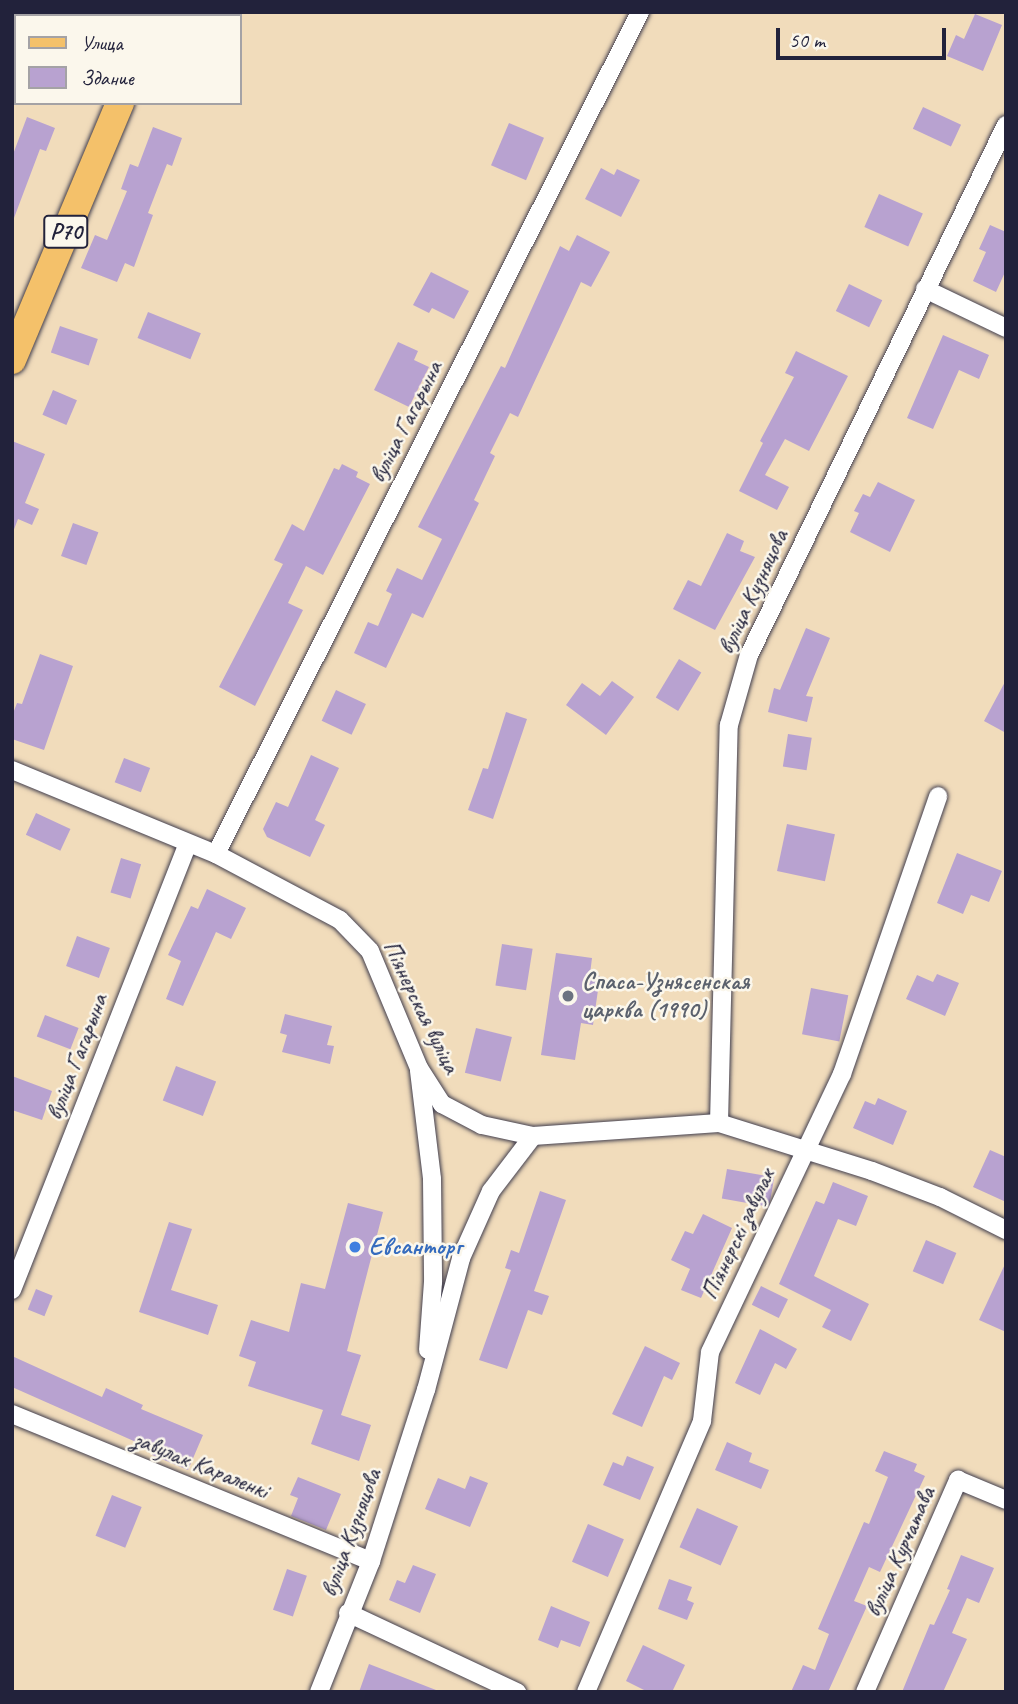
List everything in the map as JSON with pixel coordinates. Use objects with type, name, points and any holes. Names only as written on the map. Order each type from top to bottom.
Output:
[{"type":"main road","name":"Р70","points":[[12,360],[119,105]]},
{"type":"street","name":"вуліца Гагарына","points":[[216,854],[640,12]]},
{"type":"street","name":"вуліца Кузняцова","points":[[719,1123],[729,725],[749,654],[1006,125]]},
{"type":"street","points":[[925,289],[1006,328]]},
{"type":"street","name":"Піянерская вуліца","points":[[12,770],[216,854],[340,920],[370,951],[419,1068],[442,1104],[482,1125],[533,1136],[719,1123],[940,1197],[1006,1230]]},
{"type":"street","name":"Піянерскі завулак","points":[[586,1692],[702,1421],[710,1352],[842,1074],[939,796]]},
{"type":"street","name":"вуліца Гагарына","points":[[12,1290],[188,843]]},
{"type":"street","name":"вуліца Кузняцова","points":[[419,1068],[432,1179],[433,1282],[426,1390]]},
{"type":"street","name":"вуліца Кузняцова","points":[[319,1692],[370,1562],[426,1390],[461,1258],[491,1191],[533,1136]]},
{"type":"street","name":"завулак Караленкі","points":[[12,1415],[370,1562]]},
{"type":"street","name":"вуліца Курчатава","points":[[865,1692],[958,1480],[1006,1500]]},
{"type":"street","points":[[348,1613],[517,1692]]},
{"type":"building","points":[[975,14],[1002,25],[983,71],[947,56],[956,35],[964,39]]},
{"type":"building","points":[[923,107],[961,125],[951,147],[913,129]]},
{"type":"building","points":[[27,117],[55,128],[46,151],[40,149],[14,218],[12,157]]},
{"type":"building","points":[[509,123],[544,138],[526,180],[491,165]]},
{"type":"building","points":[[153,127],[182,138],[172,166],[167,164],[148,213],[153,215],[134,267],[125,263],[117,282],[81,268],[95,235],[107,240],[127,191],[121,189],[130,164],[138,167]]},
{"type":"building","points":[[601,168],[614,175],[617,169],[640,180],[621,217],[585,199]]},
{"type":"building","points":[[879,194],[923,214],[908,246],[864,227]]},
{"type":"building","points":[[990,225],[1006,232],[1006,270],[996,292],[973,281],[986,252],[979,249]]},
{"type":"building","points":[[577,235],[610,252],[591,287],[581,282],[518,417],[510,413],[490,453],[495,456],[474,500],[479,503],[423,618],[412,613],[386,668],[354,653],[368,622],[378,626],[392,594],[386,591],[397,568],[422,580],[442,539],[418,527],[501,366],[505,368],[560,246],[569,251]]},
{"type":"building","points":[[431,272],[469,291],[454,319],[432,308],[429,313],[413,305]]},
{"type":"building","points":[[849,284],[882,300],[869,327],[836,311]]},
{"type":"building","points":[[148,312],[201,333],[190,359],[138,338]]},
{"type":"building","points":[[60,326],[98,339],[89,365],[51,352]]},
{"type":"building","points":[[943,335],[989,355],[979,379],[959,370],[933,429],[907,418]]},
{"type":"building","points":[[398,342],[418,351],[414,360],[429,367],[409,407],[374,390]]},
{"type":"building","points":[[796,351],[848,376],[809,451],[785,439],[765,475],[789,487],[777,510],[739,491],[763,443],[760,441],[794,377],[785,373]]},
{"type":"building","points":[[53,390],[77,400],[66,425],[42,415]]},
{"type":"building","points":[[12,441],[45,454],[25,503],[39,509],[32,525],[18,519],[13,532]]},
{"type":"building","points":[[342,464],[358,472],[356,477],[370,484],[323,575],[306,566],[288,603],[303,610],[255,706],[219,687],[283,564],[274,560],[292,524],[304,531],[334,468],[339,470]]},
{"type":"building","points":[[878,482],[915,500],[890,552],[850,532],[859,513],[854,511],[863,494],[870,497]]},
{"type":"building","points":[[73,523],[98,532],[86,565],[61,556]]},
{"type":"building","points":[[727,533],[744,541],[740,551],[755,557],[715,630],[673,609],[688,580],[701,586]]},
{"type":"building","points":[[806,628],[830,638],[806,696],[813,697],[807,722],[768,712],[774,688],[780,690]]},
{"type":"building","points":[[40,654],[73,666],[44,750],[12,739],[12,716],[17,703],[22,704]]},
{"type":"building","points":[[679,659],[701,672],[678,711],[656,698]]},
{"type":"building","points":[[1006,680],[1006,733],[984,721]]},
{"type":"building","points":[[612,681],[634,697],[606,735],[566,705],[582,683],[600,696]]},
{"type":"building","points":[[336,690],[366,704],[352,735],[322,721]]},
{"type":"building","points":[[506,712],[527,719],[493,819],[468,810],[483,768],[488,769]]},
{"type":"building","points":[[788,734],[812,738],[807,770],[783,767]]},
{"type":"building","points":[[311,755],[339,768],[315,820],[325,825],[310,857],[267,837],[263,829],[276,802],[288,807]]},
{"type":"building","points":[[124,758],[150,768],[141,792],[115,782]]},
{"type":"building","points":[[36,813],[70,829],[60,851],[26,835]]},
{"type":"building","points":[[787,824],[835,834],[825,881],[777,871]]},
{"type":"building","points":[[957,853],[1002,871],[989,902],[971,895],[963,914],[937,903]]},
{"type":"building","points":[[121,858],[141,864],[131,899],[110,892]]},
{"type":"building","points":[[207,889],[246,908],[231,939],[216,932],[183,1006],[166,999],[181,961],[168,955],[191,906],[198,909]]},
{"type":"building","points":[[77,936],[110,948],[99,978],[66,966]]},
{"type":"building","points":[[502,944],[533,949],[526,990],[495,985]]},
{"type":"building","name":"Спаса-Узнясенская царква (1990)","points":[[556,953],[592,958],[590,974],[600,976],[593,1025],[581,1023],[575,1060],[541,1055]]},
{"type":"building","points":[[937,974],[959,983],[945,1016],[906,999],[917,975],[933,982]]},
{"type":"building","points":[[811,988],[848,995],[839,1041],[802,1034]]},
{"type":"building","points":[[285,1014],[332,1026],[327,1045],[334,1046],[330,1064],[282,1052],[287,1035],[280,1033]]},
{"type":"building","points":[[45,1015],[79,1028],[70,1049],[37,1036]]},
{"type":"building","points":[[476,1028],[512,1037],[501,1082],[465,1073]]},
{"type":"building","points":[[176,1066],[216,1081],[203,1116],[163,1101]]},
{"type":"building","points":[[12,1076],[52,1091],[42,1120],[12,1110]]},
{"type":"building","points":[[878,1098],[907,1111],[893,1145],[853,1128],[865,1101],[875,1105]]},
{"type":"building","points":[[990,1150],[1006,1157],[1006,1202],[973,1187]]},
{"type":"building","points":[[727,1169],[774,1177],[769,1207],[722,1199]]},
{"type":"building","points":[[833,1182],[868,1196],[856,1226],[838,1219],[814,1276],[869,1304],[851,1341],[822,1327],[831,1310],[779,1284],[816,1201],[824,1204]]},
{"type":"building","points":[[540,1191],[566,1200],[534,1291],[549,1296],[542,1315],[528,1310],[507,1369],[479,1360],[511,1270],[505,1268],[511,1250],[519,1253]]},
{"type":"building","points":[[348,1203],[383,1212],[347,1351],[361,1355],[341,1415],[371,1425],[359,1461],[311,1444],[323,1410],[248,1386],[256,1362],[239,1356],[251,1320],[289,1332],[301,1283],[325,1289]]},
{"type":"building","points":[[703,1214],[732,1228],[701,1298],[681,1290],[690,1269],[671,1260],[685,1231],[693,1234]]},
{"type":"building","points":[[169,1222],[192,1229],[171,1290],[218,1305],[208,1335],[139,1312]]},
{"type":"building","points":[[926,1240],[956,1253],[943,1284],[913,1271]]},
{"type":"building","points":[[1006,1262],[1006,1332],[979,1320]]},
{"type":"building","points":[[761,1286],[788,1299],[779,1318],[752,1305]]},
{"type":"building","points":[[36,1289],[53,1296],[44,1316],[28,1309]]},
{"type":"building","points":[[760,1329],[797,1349],[786,1369],[775,1363],[760,1395],[735,1383]]},
{"type":"building","points":[[645,1346],[680,1363],[672,1380],[664,1376],[642,1427],[612,1414]]},
{"type":"building","points":[[12,1356],[102,1397],[106,1388],[143,1405],[141,1409],[203,1435],[188,1470],[152,1455],[154,1450],[12,1387]]},
{"type":"building","points":[[727,1442],[752,1453],[749,1462],[769,1470],[761,1489],[715,1470]]},
{"type":"building","points":[[884,1451],[917,1464],[914,1471],[925,1476],[880,1572],[869,1567],[854,1601],[867,1606],[828,1692],[791,1692],[803,1665],[815,1670],[829,1634],[818,1629],[864,1522],[869,1524],[888,1477],[875,1471]]},
{"type":"building","points":[[627,1456],[654,1467],[640,1500],[603,1485],[613,1462],[623,1466]]},
{"type":"building","points":[[470,1476],[488,1483],[470,1527],[425,1509],[438,1478],[465,1489]]},
{"type":"building","points":[[298,1477],[341,1494],[326,1530],[291,1516],[298,1498],[290,1495]]},
{"type":"building","points":[[112,1495],[142,1507],[125,1548],[96,1536]]},
{"type":"building","points":[[697,1508],[738,1526],[721,1566],[680,1547]]},
{"type":"building","points":[[588,1524],[624,1539],[608,1577],[572,1562]]},
{"type":"building","points":[[961,1555],[994,1568],[979,1603],[967,1598],[952,1633],[967,1639],[943,1692],[902,1692],[930,1624],[934,1625],[950,1590],[947,1589]]},
{"type":"building","points":[[413,1565],[436,1574],[420,1613],[389,1600],[397,1580],[405,1583]]},
{"type":"building","points":[[287,1569],[307,1576],[293,1616],[273,1610]]},
{"type":"building","points":[[669,1579],[692,1587],[687,1600],[694,1603],[687,1620],[658,1609]]},
{"type":"building","points":[[551,1606],[590,1622],[580,1647],[561,1640],[558,1648],[538,1640]]},
{"type":"building","points":[[643,1645],[685,1665],[672,1692],[648,1692],[626,1681]]},
{"type":"building","points":[[369,1664],[436,1690],[436,1692],[359,1692]]},
{"type":"place","name":"Спаса-Узнясенская царква (1990)","points":[[568,996]]},
{"type":"place","name":"Евсанторг","points":[[355,1247]]}]
